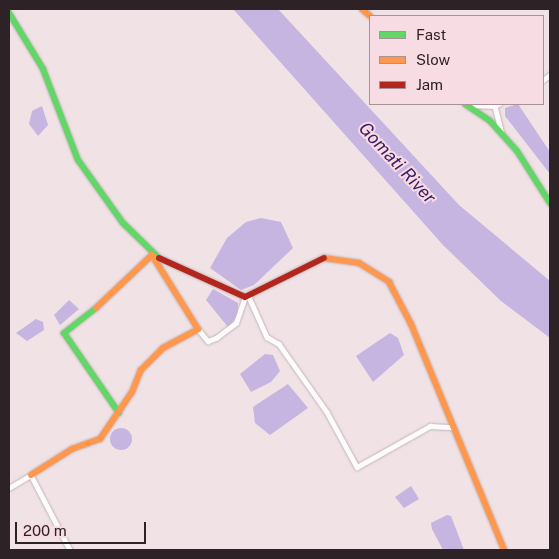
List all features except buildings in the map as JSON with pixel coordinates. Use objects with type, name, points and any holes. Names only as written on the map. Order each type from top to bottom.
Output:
[{"type":"main road","points":[[10,17],[43,69],[78,160],[123,223],[152,255],[198,329],[163,348],[141,370],[119,413],[100,439],[72,449],[30,475]]},
{"type":"main road","points":[[466,105],[502,135],[550,203]]},
{"type":"main road","points":[[152,255],[247,297],[328,256],[371,269],[389,282],[404,309],[504,550]]},
{"type":"main road","points":[[119,413],[64,332],[114,295],[152,255]]},
{"type":"street","points":[[498,105],[502,135]]},
{"type":"street","points":[[198,329],[208,341],[216,338],[236,323],[247,297]]},
{"type":"street","points":[[247,297],[267,336],[279,344],[326,412],[357,467],[438,423],[454,428]]},
{"type":"street","points":[[9,488],[30,475],[70,550]]},
{"type":"water","name":"Gomati River","points":[[233,9],[278,9],[459,205],[550,281],[550,338],[501,301],[443,245]]},
{"type":"water","points":[[519,105],[550,152],[550,174],[505,116],[505,108]]},
{"type":"water","points":[[42,106],[48,125],[38,136],[29,124],[32,111]]},
{"type":"water","points":[[261,218],[281,222],[293,248],[254,285],[241,290],[210,268],[227,238],[246,222]]},
{"type":"water","points":[[213,289],[238,303],[238,315],[228,327],[206,300]]},
{"type":"water","points":[[69,300],[79,309],[60,325],[54,315]]},
{"type":"water","points":[[36,319],[43,322],[44,330],[27,341],[16,333]]},
{"type":"water","points":[[390,333],[398,338],[404,355],[373,382],[356,356]]},
{"type":"water","points":[[265,354],[273,355],[280,371],[271,382],[251,392],[240,374]]},
{"type":"water","points":[[288,384],[308,408],[270,435],[255,423],[253,407]]},
{"type":"water","points":[[121,428],[129,431],[132,439],[129,447],[121,450],[113,447],[110,439],[113,431]]},
{"type":"water","points":[[411,486],[419,499],[404,508],[395,497]]},
{"type":"water","points":[[447,515],[451,516],[464,550],[443,550],[432,529],[431,523]]},
{"type":"traffic: fast","points":[[9,13],[43,69],[78,160],[123,223],[159,258]]},
{"type":"traffic: fast","points":[[466,105],[490,121],[517,151],[550,203]]},
{"type":"traffic: fast","points":[[96,308],[64,333],[119,413]]},
{"type":"traffic: slow","points":[[362,9],[369,15]]},
{"type":"traffic: slow","points":[[31,475],[72,449],[100,439],[132,392],[141,370],[163,348],[198,329],[152,255],[96,308]]},
{"type":"traffic: slow","points":[[324,258],[359,263],[389,282],[411,324],[504,550]]},
{"type":"traffic: jam","points":[[159,258],[245,297],[324,258]]}]
